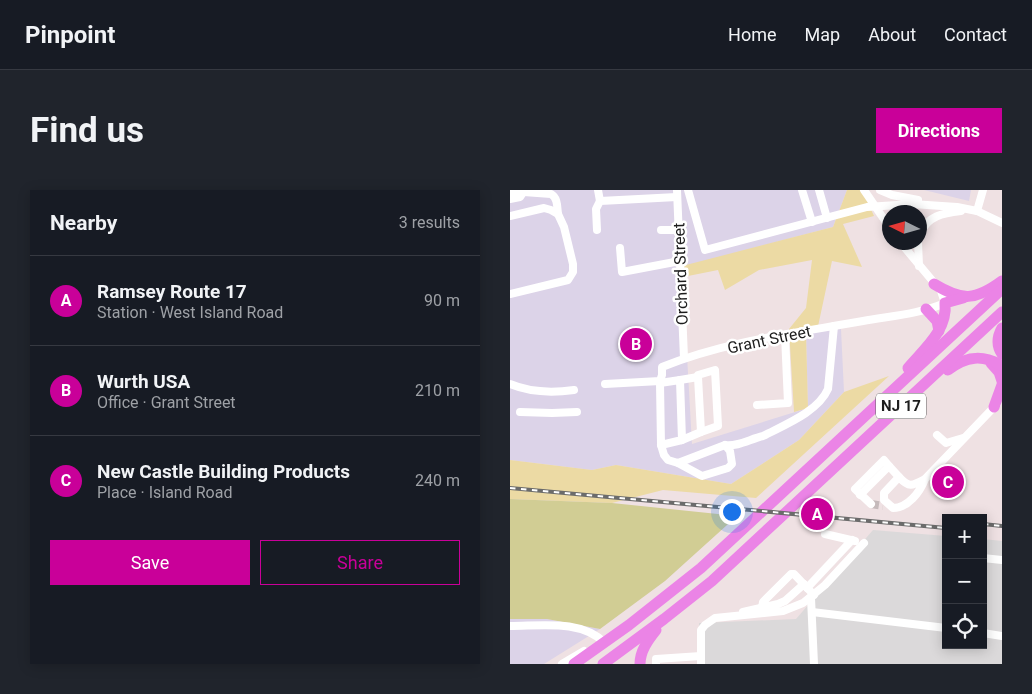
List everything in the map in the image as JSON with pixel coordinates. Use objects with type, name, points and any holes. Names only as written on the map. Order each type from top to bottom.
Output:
[{"type":"highway","points":[[871,411],[939,330],[945,319],[945,303],[983,293],[1002,281]]},
{"type":"highway","points":[[934,284],[963,298]]},
{"type":"highway","name":"NJ 17","points":[[574,664],[605,643],[678,587],[756,518],[1002,289]]},
{"type":"highway","points":[[926,309],[937,321],[939,330]]},
{"type":"highway","name":"NJ 17","points":[[604,664],[689,600],[781,518],[1002,312]]},
{"type":"highway","points":[[1002,328],[998,349],[1002,354]]},
{"type":"highway","points":[[899,408],[960,362],[972,357],[985,358],[1002,366]]},
{"type":"highway","points":[[985,358],[997,369],[1002,381]]},
{"type":"highway","points":[[998,403],[1002,385]]},
{"type":"highway","points":[[640,664],[648,641],[664,619]]},
{"type":"street","points":[[597,230],[596,209],[600,201],[598,190]]},
{"type":"street","points":[[624,190],[625,199]]},
{"type":"street","points":[[688,190],[705,250],[875,206],[940,205]]},
{"type":"street","points":[[802,190],[812,222]]},
{"type":"street","points":[[819,190],[826,218]]},
{"type":"street","points":[[864,190],[882,216]]},
{"type":"street","points":[[880,190],[892,195],[974,210],[1002,223]]},
{"type":"street","points":[[974,210],[983,190]]},
{"type":"street","points":[[510,191],[551,194],[554,196],[573,264],[573,272],[568,280],[510,294]]},
{"type":"street","points":[[510,199],[520,197],[524,191]]},
{"type":"street","points":[[600,201],[625,199],[641,194],[677,193]]},
{"type":"street","name":"Orchard Street","points":[[677,193],[684,358]]},
{"type":"street","points":[[510,216],[544,208],[558,214]]},
{"type":"street","points":[[927,223],[934,217],[948,212],[974,210]]},
{"type":"street","points":[[661,230],[678,230]]},
{"type":"street","points":[[620,248],[622,272],[680,261]]},
{"type":"street","points":[[907,250],[941,292],[945,303]]},
{"type":"street","points":[[919,250],[920,266]]},
{"type":"street","name":"Grant Street","points":[[660,382],[662,367],[684,358],[756,340],[926,309],[945,303]]},
{"type":"street","points":[[678,463],[725,445],[734,446],[763,436],[813,408],[824,397],[828,389],[834,326]]},
{"type":"street","points":[[757,405],[788,403],[785,334]]},
{"type":"street","points":[[605,384],[680,380],[715,370],[718,426],[682,440],[661,445]]},
{"type":"street","points":[[698,376],[701,432]]},
{"type":"street","points":[[680,380],[682,440]]},
{"type":"street","points":[[660,382],[661,445],[664,455],[668,460],[678,463],[702,476],[728,468],[732,464],[732,458],[725,445]]},
{"type":"street","points":[[510,384],[540,392],[552,393],[574,390]]},
{"type":"street","points":[[884,506],[894,508],[903,506],[921,489],[925,479],[945,452],[965,438],[998,403]]},
{"type":"street","points":[[520,412],[577,412]]},
{"type":"street","points":[[937,435],[946,442],[965,438]]},
{"type":"street","points":[[871,504],[855,489],[884,460],[905,484],[911,485],[925,479]]},
{"type":"street","points":[[894,508],[886,504],[883,495],[899,477]]},
{"type":"street","points":[[656,664],[656,659],[701,660],[701,630],[710,621],[726,617],[794,608],[812,596],[864,543],[825,534]]},
{"type":"street","points":[[761,612],[785,600],[805,586],[852,540]]},
{"type":"street","points":[[987,558],[1002,560]]},
{"type":"street","points":[[761,612],[763,602],[791,574],[794,574],[812,596],[814,664]]},
{"type":"street","points":[[812,612],[942,628]]},
{"type":"street","points":[[510,626],[567,626],[587,632],[605,643]]},
{"type":"street","points":[[987,634],[1002,636]]},
{"type":"street","points":[[562,664],[585,650],[605,643]]},
{"type":"shaded area","points":[[510,190],[847,190],[833,227],[682,267],[692,444],[808,408],[806,333],[841,329],[844,392],[799,440],[731,484],[616,465],[592,470],[510,460]]},
{"type":"shaded area","points":[[847,190],[862,190],[874,216],[843,224],[862,267],[832,261],[817,331],[806,333],[808,408],[794,412],[789,329],[806,308],[812,260],[759,270],[725,290],[718,270],[683,277],[682,266],[833,227]]},
{"type":"shaded area","points":[[924,190],[971,190],[969,201]]},
{"type":"shaded area","points":[[889,376],[756,498],[663,490],[612,503],[510,499],[510,460],[592,470],[616,465],[731,484],[799,440],[844,392]]},
{"type":"shaded area","points":[[510,499],[612,503],[737,516],[665,581],[600,629],[547,619],[510,619]]},
{"type":"shaded area","points":[[873,530],[942,536],[942,649],[987,649],[987,539],[1002,541],[1002,664],[701,664],[699,623],[796,619]]},
{"type":"shaded area","points":[[510,619],[547,619],[600,629],[544,664],[510,664]]},
{"type":"tunnel","points":[[871,504],[883,506]]},
{"type":"railway","points":[[510,488],[942,528]]},
{"type":"railway","points":[[987,524],[1002,526]]},
{"type":"place","name":"Wurth USA","points":[[636,344]]},
{"type":"place","name":"New Castle Building Products","points":[[948,482]]},
{"type":"place","name":"Ramsey Route 17","points":[[817,514]]}]
